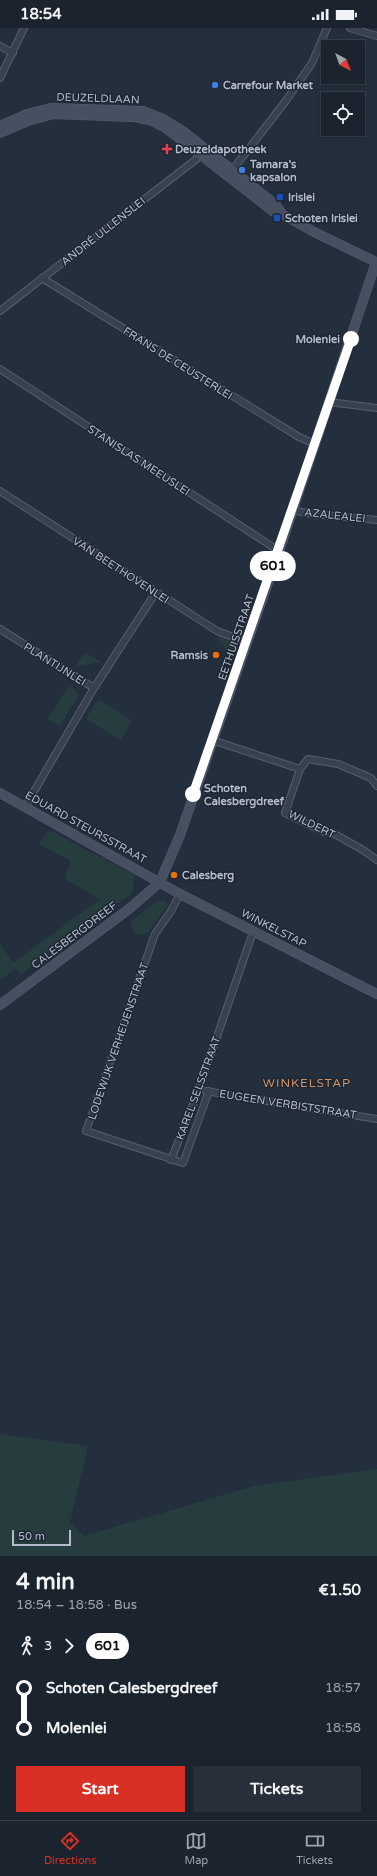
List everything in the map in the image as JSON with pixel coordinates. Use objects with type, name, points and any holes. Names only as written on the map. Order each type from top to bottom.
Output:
[{"type":"street","points":[[0,78],[24,28]]},
{"type":"street","points":[[230,173],[285,102],[312,62],[327,28]]},
{"type":"street","points":[[350,28],[377,36]]},
{"type":"street","points":[[0,46],[13,53]]},
{"type":"street","name":"DEUZELDLAAN","points":[[0,126],[27,114],[51,108],[143,111],[164,119],[230,173],[274,212],[282,214],[314,232],[377,262]]},
{"type":"street","name":"DEUZELDLAAN","points":[[0,133],[28,121],[53,114],[134,116],[150,120],[166,128],[204,153]]},
{"type":"street","name":"ANDRÉ ULLENSLEI","points":[[0,311],[204,153]]},
{"type":"street","name":"EETHUISSTRAAT","points":[[160,882],[180,835],[246,642],[279,551],[377,262]]},
{"type":"street","name":"FRANS DE CEUSTERLEI","points":[[42,278],[299,437],[315,444]]},
{"type":"street","name":"STANISLAS MEEUSLEI","points":[[0,369],[279,551]]},
{"type":"street","points":[[330,402],[377,408]]},
{"type":"street","name":"VAN BEETHOVENLEI","points":[[0,491],[217,631],[246,642]]},
{"type":"street","name":"AZALEALEI","points":[[292,510],[312,514],[377,520]]},
{"type":"street","name":"PLANTIJNLEI","points":[[0,629],[94,688],[156,592]]},
{"type":"street","points":[[25,807],[94,688]]},
{"type":"street","points":[[212,740],[300,769],[308,759],[338,764],[371,778],[377,786]]},
{"type":"street","name":"WILDERT","points":[[300,769],[285,813],[324,832],[331,832],[363,850],[377,860]]},
{"type":"street","name":"EDUARD STEURSSTRAAT","points":[[0,793],[160,882]]},
{"type":"street","name":"WINKELSTAP","points":[[160,882],[253,932],[377,994]]},
{"type":"street","name":"CALESBERGDREEF","points":[[0,1005],[113,922],[160,882]]},
{"type":"street","name":"LODEWIJK VERHEIJENSTRAAT","points":[[171,1160],[86,1131],[155,934],[171,911],[180,894]]},
{"type":"street","name":"KAREL SELSSTRAAT","points":[[209,1091],[183,1163],[171,1160],[199,1089],[253,932]]},
{"type":"street","name":"EUGEEN VERBISTSTRAAT","points":[[199,1089],[377,1119]]},
{"type":"green space","points":[[220,635],[237,641],[231,660],[222,643],[218,640]]},
{"type":"green space","points":[[85,652],[101,662],[75,667]]},
{"type":"green space","points":[[69,686],[77,692],[78,696],[60,726],[47,719]]},
{"type":"green space","points":[[98,699],[132,721],[121,740],[86,719]]},
{"type":"green space","points":[[49,830],[135,875],[132,893],[21,974],[16,968],[0,980],[0,944],[13,963],[100,899],[65,879],[71,861],[39,844]]},
{"type":"green space","points":[[163,900],[168,904],[148,933],[135,935],[130,922],[156,902]]},
{"type":"green space","points":[[0,1434],[88,1446],[70,1522],[84,1536],[254,1486],[377,1469],[377,1556],[0,1556]]},
{"type":"bus line","name":"601","points":[[193,794],[279,551],[351,339]]},
{"type":"place","name":"Carrefour Market","points":[[215,85]]},
{"type":"place","name":"Deuzeldapotheek","points":[[167,149]]},
{"type":"place","name":"Tamara's kapsalon","points":[[242,170]]},
{"type":"place","name":"Irislei","points":[[280,197]]},
{"type":"place","name":"Schoten Irislei","points":[[277,218]]},
{"type":"place","name":"Molenlei","points":[[351,339]]},
{"type":"place","name":"Ramsis","points":[[216,655]]},
{"type":"place","name":"Schoten Calesbergdreef","points":[[193,794]]},
{"type":"place","name":"Calesberg","points":[[174,875]]},
{"type":"district","name":"WINKELSTAP","points":[[307,1083]]}]
